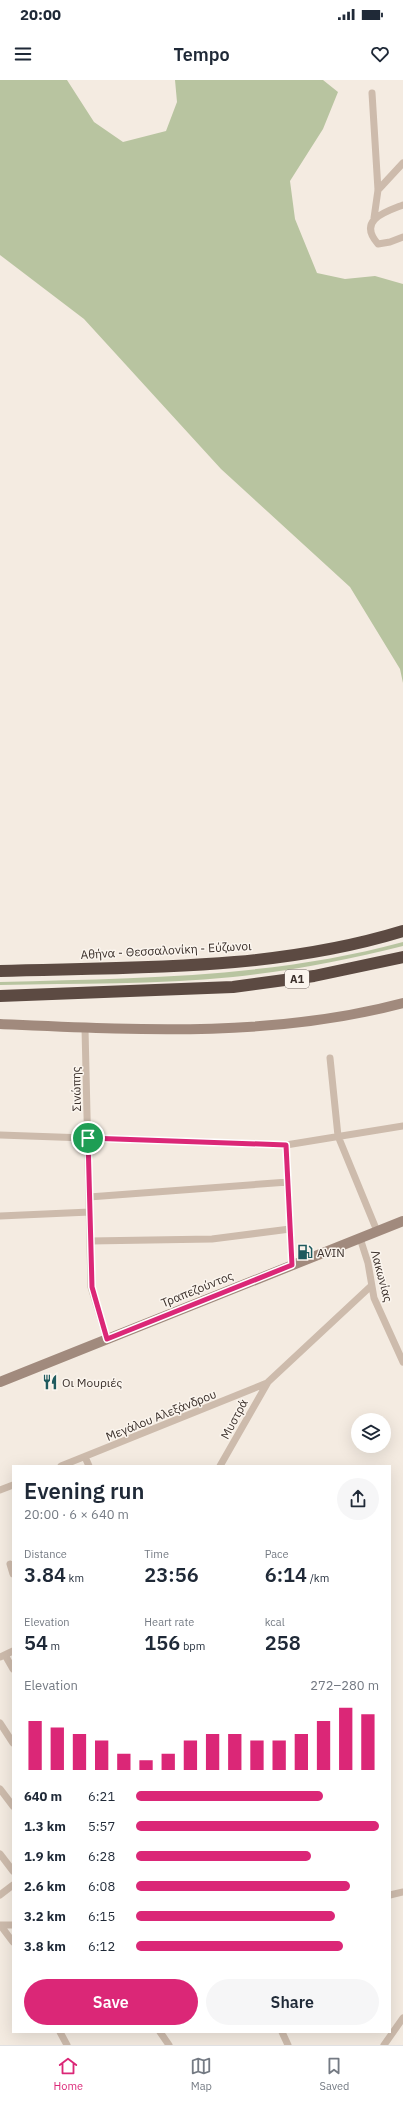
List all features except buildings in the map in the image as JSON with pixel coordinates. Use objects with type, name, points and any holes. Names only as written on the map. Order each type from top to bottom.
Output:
[{"type":"highway","name":"Αθήνα - Θεσσαλονίκη - Εύζωνοι","points":[[0,971],[229,963],[311,952],[403,931]]},
{"type":"highway","name":"Α1","points":[[0,996],[233,987],[314,976],[403,957]]},
{"type":"main road","points":[[0,1024],[164,1030],[248,1028],[366,1013],[403,1003]]},
{"type":"main road","name":"Τραπεζούντος","points":[[0,1382],[403,1221]]},
{"type":"street","points":[[372,93],[378,190],[374,218],[370,225],[373,239],[378,244],[390,242],[403,237]]},
{"type":"street","points":[[378,190],[403,163]]},
{"type":"street","points":[[374,218],[403,204]]},
{"type":"street","name":"Σινώπης","points":[[85,1028],[92,1287],[107,1339]]},
{"type":"street","points":[[330,1058],[338,1136],[377,1231]]},
{"type":"street","points":[[0,1135],[286,1145],[403,1126]]},
{"type":"street","points":[[286,1145],[292,1265]]},
{"type":"street","points":[[89,1197],[288,1182]]},
{"type":"street","points":[[0,1216],[90,1212]]},
{"type":"street","points":[[90,1241],[212,1239],[290,1229]]},
{"type":"street","name":"Λακωνίας","points":[[360,1238],[368,1263],[370,1286],[374,1298],[403,1362]]},
{"type":"street","points":[[268,1382],[370,1286]]},
{"type":"street","name":"Μεγάλου Αλεξάνδρου","points":[[64,1465],[268,1382]]},
{"type":"street","name":"Μυστρά","points":[[221,1465],[241,1431],[259,1394],[268,1382]]},
{"type":"street","points":[[85,1457],[89,1465]]},
{"type":"street","points":[[0,1490],[12,1485]]},
{"type":"street","points":[[10,1564],[12,1571]]},
{"type":"street","points":[[12,1651],[2,1656],[12,1668]]},
{"type":"street","points":[[0,1723],[12,1741]]},
{"type":"street","points":[[0,1789],[12,1805]]},
{"type":"street","points":[[0,1854],[12,1870]]},
{"type":"street","points":[[0,1895],[12,1886]]},
{"type":"street","points":[[391,1895],[403,1892]]},
{"type":"street","points":[[1,1926],[12,1925]]},
{"type":"street","points":[[1,1926],[12,1941]]},
{"type":"street","points":[[384,2045],[403,2018]]},
{"type":"street","points":[[61,2033],[67,2045]]},
{"type":"street","points":[[161,2033],[169,2045]]},
{"type":"street","points":[[282,2033],[288,2045]]},
{"type":"green space","points":[[0,80],[67,80],[94,122],[123,142],[166,131],[177,102],[175,80],[323,80],[338,92],[323,129],[290,181],[295,219],[317,273],[345,279],[375,276],[403,284],[403,683],[400,669],[350,587],[221,469],[84,319],[0,255]]},
{"type":"green space","points":[[403,942],[403,946],[361,956],[276,972],[233,977],[146,983],[0,985],[0,982],[152,977],[253,969],[303,963],[353,954]]},
{"type":"place","name":"AVIN","points":[[305,1252]]},
{"type":"place","name":"Οι Μουριές","points":[[50,1382]]},
{"type":"route","points":[[88,1138],[286,1145],[292,1265],[107,1339],[92,1287],[88,1138]]}]
